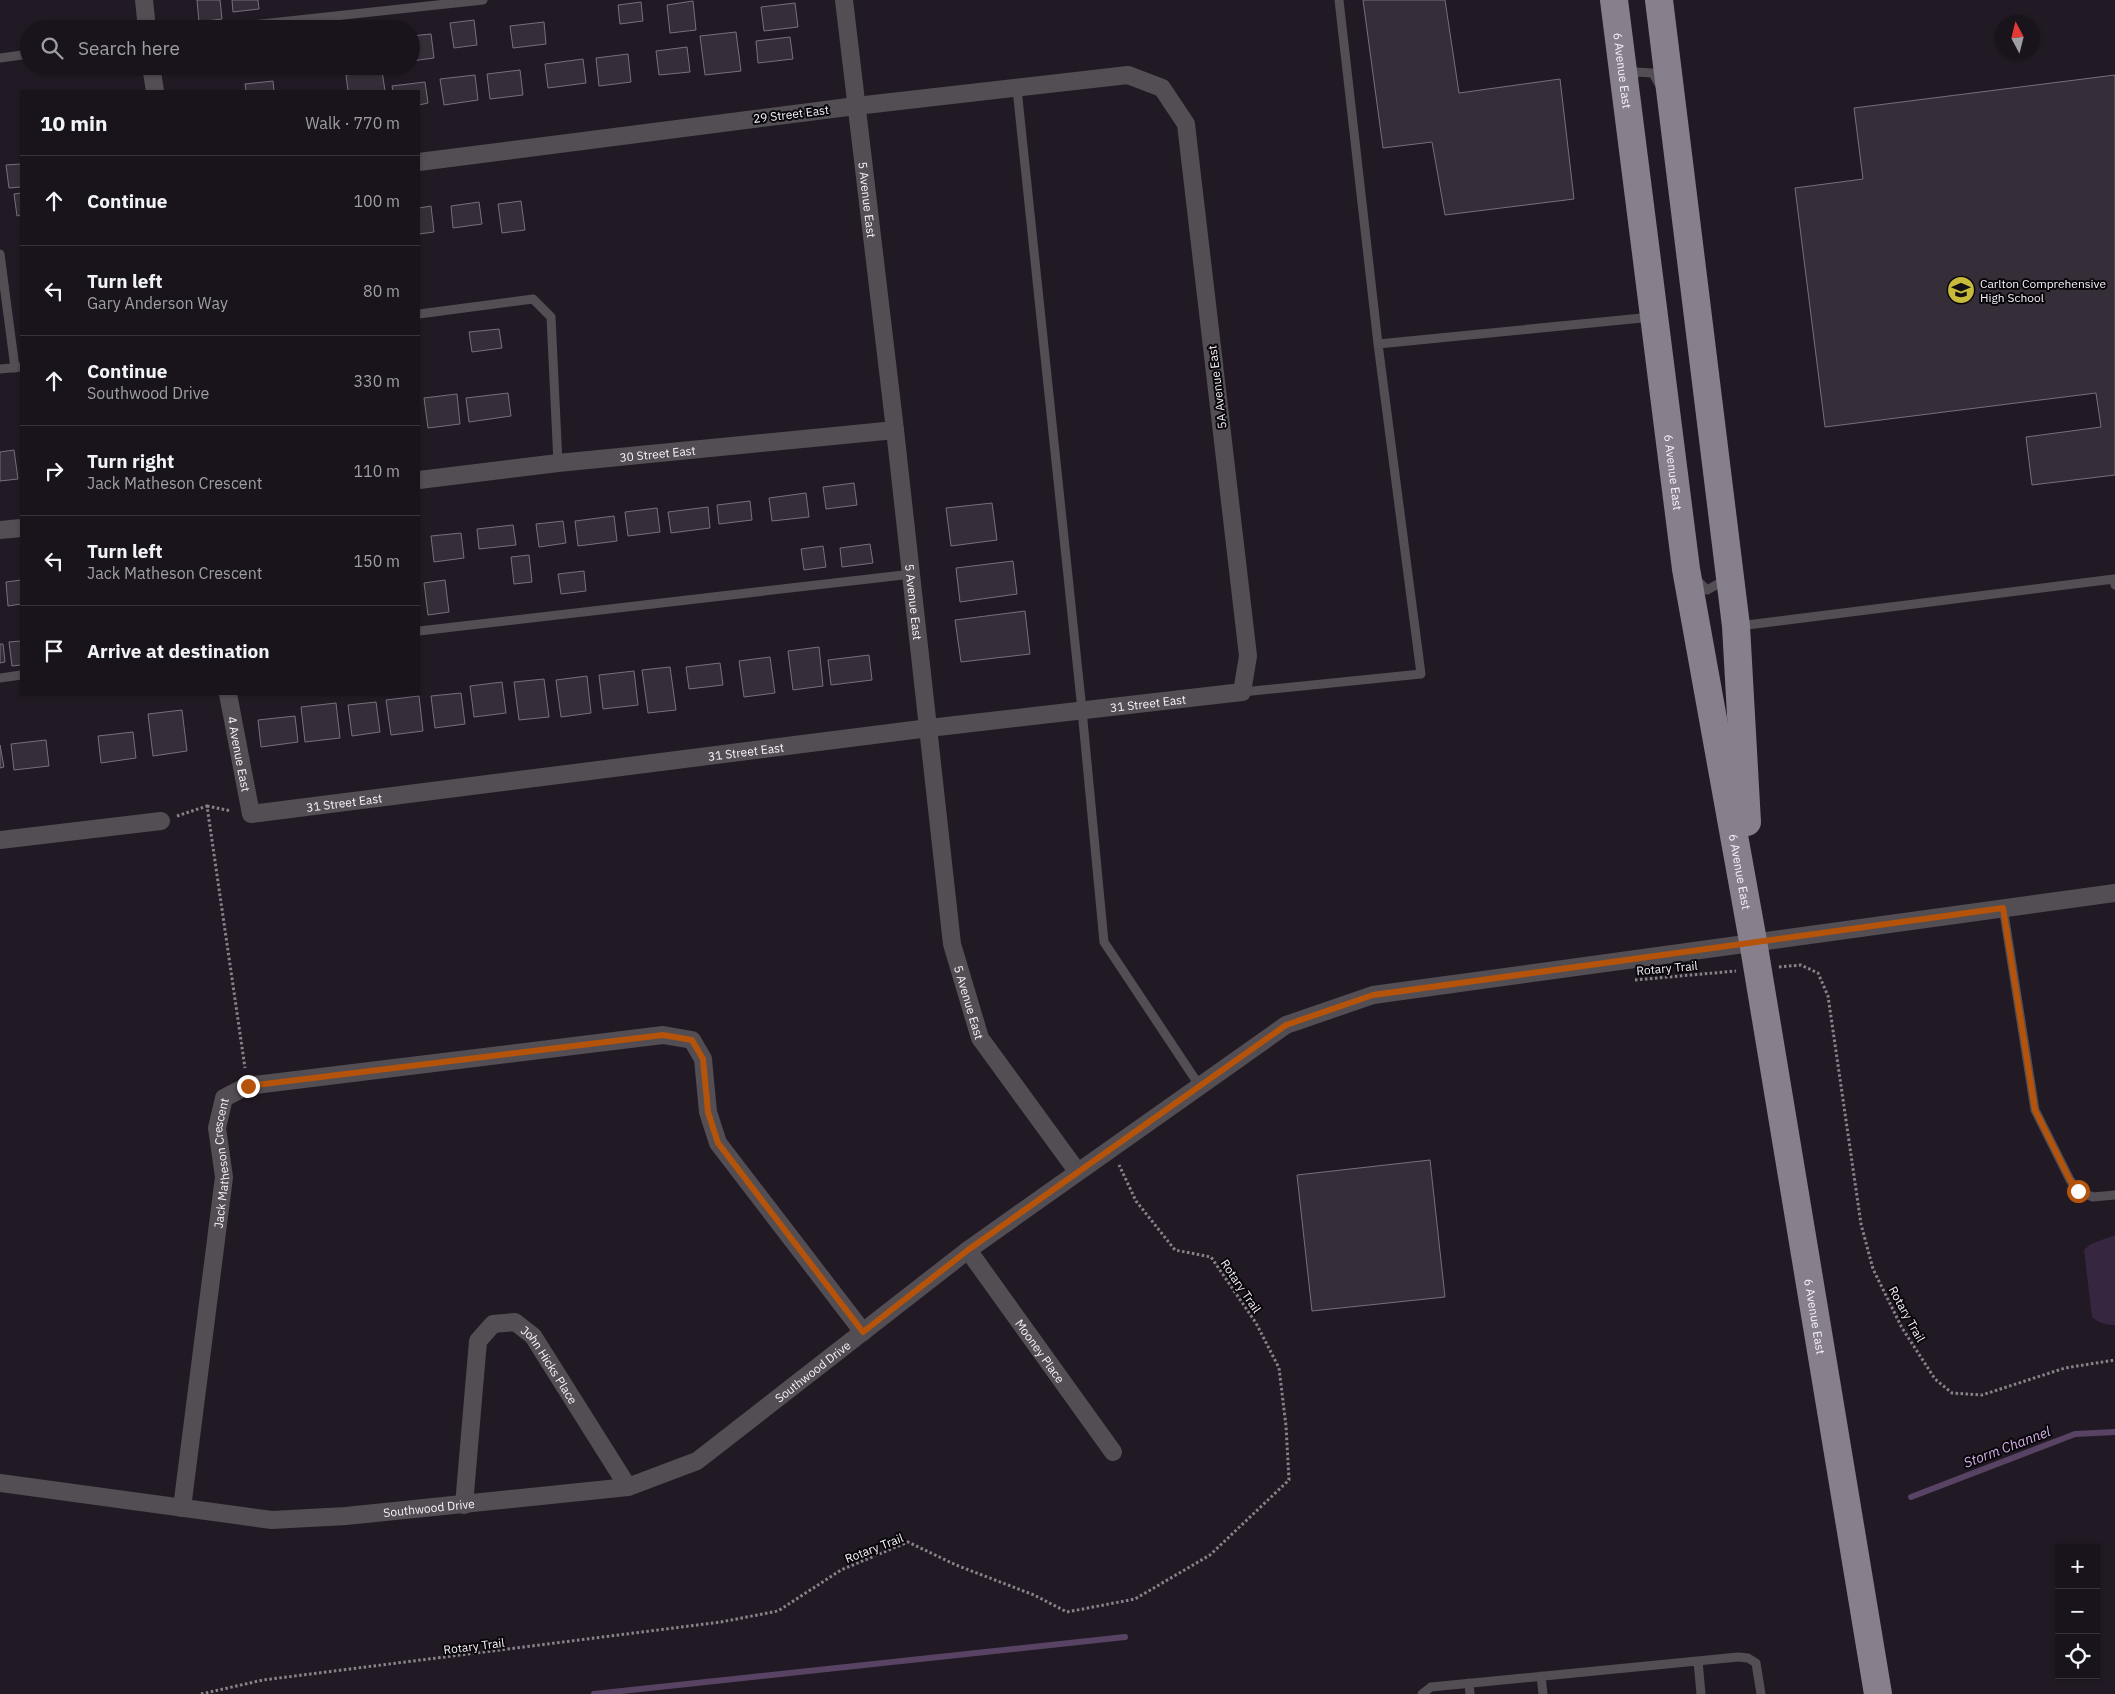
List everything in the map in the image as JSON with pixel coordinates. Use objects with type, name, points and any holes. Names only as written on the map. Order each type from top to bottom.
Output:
[{"type":"main road","name":"6 Avenue East","points":[[1614,0],[1652,317],[1686,569],[1754,941],[1878,1694]]},
{"type":"main road","name":"6 Avenue East","points":[[1659,0],[1736,626],[1754,941]]},
{"type":"street","points":[[144,0],[146,20]]},
{"type":"street","name":"5 Avenue East","points":[[844,0],[896,430],[952,944],[980,1038],[1077,1171]]},
{"type":"street","points":[[152,75],[154,90]]},
{"type":"street","name":"29 Street East","points":[[420,162],[856,106],[1128,75],[1162,88]]},
{"type":"street","name":"5A Avenue East","points":[[1162,88],[1186,124],[1248,656],[1242,692]]},
{"type":"street","name":"30 Street East","points":[[420,480],[558,463],[896,430]]},
{"type":"street","points":[[0,530],[20,528]]},
{"type":"street","name":"31 Street East","points":[[251,814],[929,728],[1242,692]]},
{"type":"street","name":"4 Avenue East","points":[[228,695],[251,814]]},
{"type":"street","points":[[0,840],[161,821]]},
{"type":"street","name":"Southwood Drive","points":[[0,1483],[272,1520],[346,1516],[628,1487],[697,1461],[968,1250],[1077,1171],[1286,1025],[1373,995],[1754,941],[2115,893]]},
{"type":"street","name":"Jack Matheson Crescent","points":[[182,1508],[224,1177],[217,1128],[224,1098],[248,1086],[663,1035],[692,1040],[703,1059],[708,1112],[718,1143],[863,1332]]},
{"type":"street","name":"Mooney Place","points":[[968,1250],[1112,1452]]},
{"type":"street","name":"John Hicks Place","points":[[464,1505],[478,1341],[493,1324],[515,1322],[533,1336],[628,1487]]},
{"type":"lane","points":[[297,20],[483,0]]},
{"type":"lane","points":[[1242,692],[1421,674],[1378,344],[1339,0]]},
{"type":"lane","points":[[0,58],[20,55]]},
{"type":"lane","points":[[1627,107],[1635,72],[1653,73],[1674,113]]},
{"type":"lane","points":[[1017,89],[1082,710],[1104,942],[1199,1085]]},
{"type":"lane","points":[[0,254],[18,367],[0,369]]},
{"type":"lane","points":[[420,314],[533,298],[551,317],[558,463]]},
{"type":"lane","points":[[1378,344],[1652,317]]},
{"type":"lane","points":[[1686,569],[1707,590],[1730,578]]},
{"type":"lane","points":[[420,631],[912,574]]},
{"type":"lane","points":[[1736,626],[2114,579],[2115,585]]},
{"type":"lane","points":[[0,678],[20,675]]},
{"type":"lane","points":[[2003,908],[2035,1110],[2070,1180],[2078,1191],[2093,1197],[2115,1195]]},
{"type":"lane","points":[[1422,1694],[1431,1687],[1698,1661],[1748,1658],[1756,1663],[1761,1694]]},
{"type":"lane","points":[[1698,1661],[1701,1694]]},
{"type":"lane","points":[[1541,1676],[1543,1694]]},
{"type":"lane","points":[[1469,1683],[1470,1694]]},
{"type":"path","points":[[207,806],[248,1086]]},
{"type":"path","points":[[161,821],[207,806],[251,814]]},
{"type":"path","name":"Rotary Trail","points":[[1772,968],[1801,966],[1818,973],[1828,996],[1861,1224],[1873,1269],[1902,1328],[1934,1379],[1952,1394],[1982,1395],[2065,1368],[2115,1360]]},
{"type":"path","name":"Rotary Trail","points":[[1626,981],[1743,970]]},
{"type":"path","name":"Rotary Trail","points":[[201,1694],[263,1680],[721,1622],[778,1611],[841,1570],[908,1542],[956,1565],[1034,1595],[1067,1612],[1135,1599],[1210,1555],[1289,1480],[1286,1426],[1279,1368],[1268,1346],[1256,1323],[1211,1257],[1175,1250],[1136,1200],[1119,1164],[1125,1158]]},
{"type":"shaded area","points":[[2115,1235],[2115,1325],[2109,1325],[2092,1317],[2084,1250],[2091,1244]]},
{"type":"building","points":[[197,0],[220,0],[222,19],[199,20]]},
{"type":"building","points":[[232,0],[258,0],[259,9],[233,12]]},
{"type":"building","points":[[1363,0],[1445,0],[1459,93],[1560,79],[1574,199],[1445,215],[1432,142],[1383,148]]},
{"type":"building","points":[[693,1],[696,30],[670,33],[667,5]]},
{"type":"building","points":[[641,2],[643,21],[620,24],[618,5]]},
{"type":"building","points":[[795,3],[798,27],[764,31],[761,7]]},
{"type":"building","points":[[474,20],[477,45],[454,48],[450,23]]},
{"type":"building","points":[[544,22],[546,44],[513,48],[510,26]]},
{"type":"building","points":[[736,32],[741,71],[705,75],[700,36]]},
{"type":"building","points":[[431,34],[434,58],[420,60],[420,35]]},
{"type":"building","points":[[790,37],[793,59],[758,63],[756,41]]},
{"type":"building","points":[[687,47],[690,72],[659,75],[656,51]]},
{"type":"building","points":[[628,54],[631,82],[599,86],[596,58]]},
{"type":"building","points":[[583,59],[586,83],[548,88],[545,64]]},
{"type":"building","points":[[520,70],[523,95],[490,99],[487,74]]},
{"type":"building","points":[[346,75],[383,75],[385,90],[348,90]]},
{"type":"building","points":[[475,75],[478,100],[444,105],[440,79]]},
{"type":"building","name":"Carlton Comprehensive High School","points":[[2115,75],[2115,475],[2032,485],[2026,437],[2101,427],[2096,393],[1825,427],[1795,188],[1863,179],[1854,108]]},
{"type":"building","points":[[273,81],[274,90],[246,90],[245,84]]},
{"type":"building","points":[[425,82],[428,103],[420,105],[420,90],[393,90],[392,86]]},
{"type":"building","points":[[20,164],[20,187],[9,188],[6,165]]},
{"type":"building","points":[[20,193],[20,215],[17,216],[14,194]]},
{"type":"building","points":[[521,201],[525,230],[502,233],[498,204]]},
{"type":"building","points":[[479,202],[482,224],[453,228],[451,206]]},
{"type":"building","points":[[431,206],[434,232],[420,234],[420,208]]},
{"type":"building","points":[[499,329],[502,348],[472,352],[469,332]]},
{"type":"building","points":[[508,393],[511,416],[469,422],[466,398]]},
{"type":"building","points":[[457,394],[460,424],[428,428],[424,398]]},
{"type":"building","points":[[14,450],[18,479],[0,481],[0,452]]},
{"type":"building","points":[[854,483],[857,505],[826,509],[823,487]]},
{"type":"building","points":[[806,493],[809,517],[772,521],[769,498]]},
{"type":"building","points":[[750,501],[752,520],[719,524],[717,505]]},
{"type":"building","points":[[992,503],[997,540],[951,546],[946,508]]},
{"type":"building","points":[[708,507],[710,528],[671,533],[668,512]]},
{"type":"building","points":[[657,508],[660,532],[628,536],[625,512]]},
{"type":"building","points":[[614,516],[617,541],[578,546],[575,521]]},
{"type":"building","points":[[563,521],[566,543],[539,547],[536,524]]},
{"type":"building","points":[[513,525],[516,545],[479,549],[477,529]]},
{"type":"building","points":[[461,533],[464,558],[434,562],[431,536]]},
{"type":"building","points":[[870,544],[873,563],[842,567],[840,548]]},
{"type":"building","points":[[823,546],[826,567],[804,570],[801,549]]},
{"type":"building","points":[[529,555],[532,582],[514,584],[511,557]]},
{"type":"building","points":[[1013,561],[1017,594],[960,602],[956,568]]},
{"type":"building","points":[[584,571],[586,591],[561,594],[558,574]]},
{"type":"building","points":[[20,580],[20,604],[8,606],[6,582]]},
{"type":"building","points":[[445,580],[449,612],[428,615],[424,583]]},
{"type":"building","points":[[1025,611],[1030,654],[961,662],[955,620]]},
{"type":"building","points":[[20,641],[20,665],[12,666],[9,642]]},
{"type":"building","points":[[0,644],[3,644],[5,662],[0,663]]},
{"type":"building","points":[[819,647],[823,686],[793,690],[788,651]]},
{"type":"building","points":[[869,655],[872,680],[831,685],[828,660]]},
{"type":"building","points":[[770,657],[775,693],[744,697],[739,661]]},
{"type":"building","points":[[720,663],[723,685],[689,689],[686,667]]},
{"type":"building","points":[[670,667],[676,710],[648,713],[642,670]]},
{"type":"building","points":[[634,671],[638,705],[603,709],[599,675]]},
{"type":"building","points":[[587,676],[591,713],[561,717],[556,680]]},
{"type":"building","points":[[544,679],[549,717],[519,720],[514,682]]},
{"type":"building","points":[[502,682],[506,713],[474,717],[470,686]]},
{"type":"building","points":[[461,693],[465,724],[435,728],[431,696]]},
{"type":"building","points":[[419,696],[423,731],[391,735],[386,700]]},
{"type":"building","points":[[376,702],[380,732],[352,736],[348,705]]},
{"type":"building","points":[[336,703],[340,738],[305,742],[301,707]]},
{"type":"building","points":[[182,710],[187,751],[153,756],[148,714]]},
{"type":"building","points":[[295,716],[298,742],[261,747],[258,720]]},
{"type":"building","points":[[133,732],[136,758],[101,763],[98,736]]},
{"type":"building","points":[[46,740],[49,766],[14,770],[11,744]]},
{"type":"building","points":[[0,745],[4,767],[0,768]]},
{"type":"building","points":[[1430,1160],[1445,1297],[1312,1311],[1297,1175]]},
{"type":"waterway","name":"Storm Channel","points":[[1911,1497],[2075,1434],[2115,1432]]},
{"type":"waterway","points":[[594,1694],[1125,1637]]},
{"type":"place","name":"Carlton Comprehensive High School","points":[[1961,290]]},
{"type":"route","points":[[248,1086],[663,1035],[692,1040],[703,1059],[708,1112],[718,1143],[863,1332],[968,1250],[1077,1171],[1286,1025],[1373,995],[2003,908],[2035,1110],[2070,1180],[2078,1191]]}]
